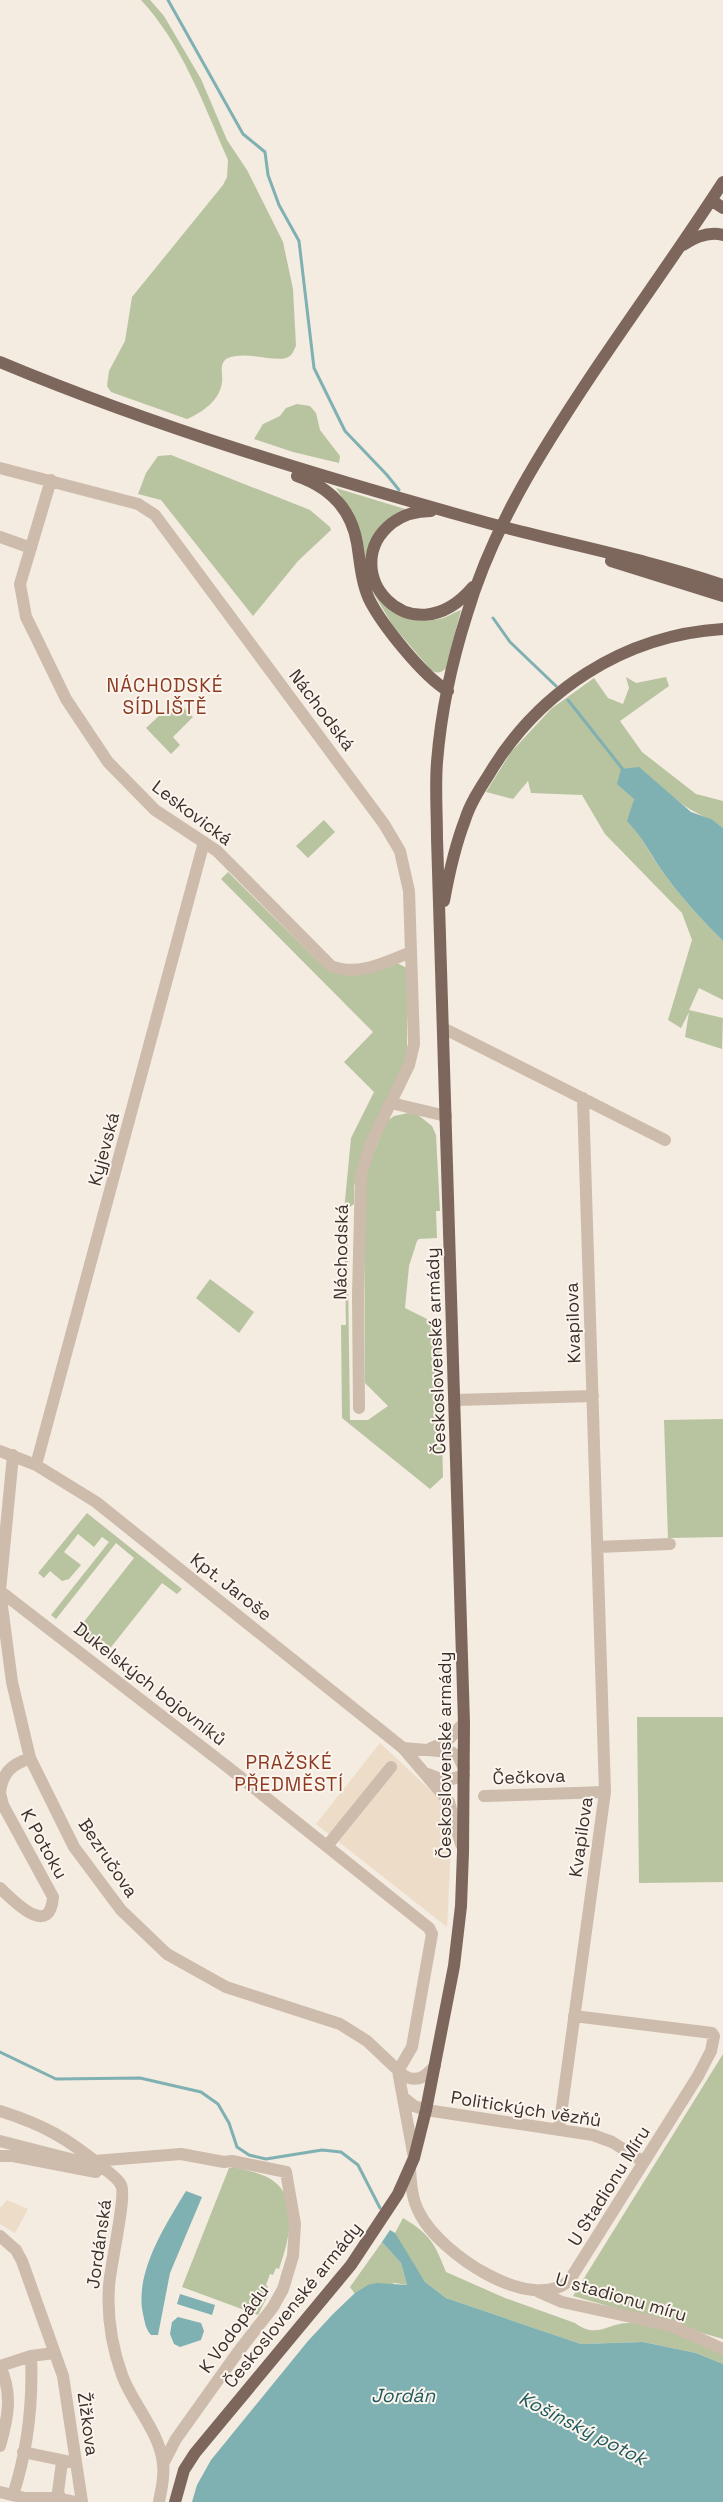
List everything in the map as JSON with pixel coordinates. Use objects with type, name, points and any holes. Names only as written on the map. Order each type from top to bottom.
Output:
[{"type":"main road","points":[[439,925],[437,762],[448,691],[467,613],[478,581],[516,497],[574,402],[723,182]]},
{"type":"main road","points":[[711,200],[723,208]]},
{"type":"main road","points":[[679,248],[694,237],[713,234],[723,235]]},
{"type":"main road","points":[[0,362],[170,427],[228,447],[448,512],[535,536],[660,565],[719,583]]},
{"type":"main road","points":[[228,447],[264,466],[304,479],[333,494],[346,513],[357,540],[364,583],[369,599],[395,637],[431,678],[448,691]]},
{"type":"main road","points":[[448,512],[419,511],[401,517],[384,530],[375,546],[372,558],[373,574],[378,590],[393,606],[407,613],[423,616],[454,606],[478,581]]},
{"type":"main road","points":[[535,536],[588,555],[723,596]]},
{"type":"main road","points":[[439,925],[451,860],[465,818],[497,761],[531,718],[569,684],[590,669],[612,658],[667,637],[723,629]]},
{"type":"main road","name":"Československé armády","points":[[175,2502],[184,2470],[195,2453],[351,2265],[377,2228],[412,2164],[426,2110],[454,1966],[463,1852],[464,1723],[439,925]]},
{"type":"street","name":"Náchodská","points":[[0,468],[138,504],[155,515],[384,824],[400,851],[411,908],[413,1052],[391,1104],[371,1143],[361,1175],[358,1295],[360,1408]]},
{"type":"street","name":"Leskovická","points":[[51,480],[20,584],[21,598],[26,617],[66,699],[91,739],[128,784],[155,810],[218,851],[331,966],[346,971],[356,970],[411,952]]},
{"type":"street","points":[[0,537],[31,548]]},
{"type":"street","name":"Kyjevská","points":[[36,1465],[204,842]]},
{"type":"street","points":[[443,1028],[665,1140]]},
{"type":"street","name":"Kvapilova","points":[[559,2129],[605,1792],[583,1098]]},
{"type":"street","points":[[391,1104],[446,1116]]},
{"type":"street","points":[[455,1400],[593,1396]]},
{"type":"street","name":"Kpt. Jaroše","points":[[0,1451],[36,1465],[96,1502],[403,1748],[449,1802],[463,1852]]},
{"type":"street","name":"Bezručova","points":[[12,1455],[0,1591],[12,1682],[30,1758],[74,1847],[121,1910],[167,1954],[226,1988],[340,2024],[354,2031],[398,2070]]},
{"type":"street","points":[[598,1547],[670,1544]]},
{"type":"street","name":"Dukelských bojovníků","points":[[0,1591],[429,1928],[432,1934],[412,2047],[398,2070]]},
{"type":"street","points":[[424,1751],[446,1742],[464,1723]]},
{"type":"street","points":[[403,1748],[453,1752],[464,1771],[446,1781],[426,1773]]},
{"type":"street","name":"K Potoku","points":[[0,1888],[27,1912],[42,1916],[48,1912],[53,1897],[3,1805],[0,1792],[4,1773],[16,1763],[30,1758]]},
{"type":"street","points":[[327,1846],[391,1767]]},
{"type":"street","name":"Čečkova","points":[[484,1796],[605,1792]]},
{"type":"street","name":"U Stadionu Míru","points":[[412,2164],[413,2197],[420,2215],[448,2247],[482,2272],[507,2283],[537,2291],[555,2290],[573,2277],[698,2076],[711,2051],[714,2035],[712,2033],[574,2016]]},
{"type":"street","points":[[398,2070],[403,2075],[417,2080],[424,2077],[435,2066]]},
{"type":"street","points":[[398,2070],[404,2098],[412,2164]]},
{"type":"street","points":[[404,2098],[414,2106],[426,2110]]},
{"type":"street","name":"Politických vězňů","points":[[426,2110],[559,2129],[606,2140],[644,2162]]},
{"type":"street","name":"Jordánská","points":[[0,2111],[33,2121],[57,2133],[116,2178],[124,2190],[124,2204],[110,2271],[108,2297],[113,2344],[122,2376],[151,2429],[163,2464],[158,2502]]},
{"type":"street","points":[[0,2141],[82,2162],[99,2164],[96,2172],[13,2156],[0,2156]]},
{"type":"street","name":"K Vodopádu","points":[[99,2164],[181,2154],[224,2162],[239,2162],[286,2172],[295,2224],[293,2256],[284,2289],[273,2307],[238,2352],[172,2445],[163,2464]]},
{"type":"street","name":"Žižkova","points":[[0,2236],[16,2250],[22,2261],[63,2376],[82,2502]]},
{"type":"street","name":"U stadionu míru","points":[[537,2291],[562,2302],[672,2326],[723,2349]]},
{"type":"street","points":[[0,2446],[9,2402],[6,2380],[0,2366],[31,2356],[54,2353]]},
{"type":"street","points":[[13,2496],[24,2452],[29,2408],[31,2356]]},
{"type":"street","points":[[24,2452],[62,2462],[76,2463]]},
{"type":"street","points":[[62,2462],[58,2492],[62,2501]]},
{"type":"street","points":[[0,2492],[13,2496],[38,2499],[57,2498],[62,2501],[76,2502]]},
{"type":"green space","points":[[141,0],[150,0],[164,16],[201,79],[227,140],[247,170],[283,242],[293,289],[296,346],[291,355],[278,359],[234,356],[226,359],[222,367],[222,382],[218,394],[210,405],[187,419],[111,392],[107,386],[109,371],[125,341],[132,297],[223,185],[227,177],[228,160],[191,76],[169,36]]},
{"type":"green space","points":[[297,404],[310,406],[316,413],[320,430],[340,456],[339,463],[293,452],[254,439],[263,424],[280,416],[286,408]]},
{"type":"green space","points":[[171,455],[310,510],[330,527],[331,530],[298,561],[253,616],[161,500],[138,494],[146,473],[158,456]]},
{"type":"green space","points":[[336,488],[405,509],[388,518],[376,531],[369,548],[366,567],[344,500]]},
{"type":"green space","points":[[371,589],[385,606],[393,612],[411,619],[432,620],[443,618],[461,610],[444,670],[437,672],[431,670],[393,626]]},
{"type":"green space","points":[[626,677],[636,683],[666,677],[669,686],[620,721],[642,752],[696,794],[723,801],[723,828],[676,799],[634,799],[628,821],[673,885],[723,941],[723,1000],[699,988],[689,1010],[723,1018],[722,1049],[685,1037],[689,1012],[681,1028],[668,1020],[692,940],[682,913],[605,834],[582,795],[531,793],[528,781],[513,799],[486,792],[511,752],[551,709],[594,678],[608,698],[623,704],[629,688]]},
{"type":"green space","points":[[176,700],[193,717],[173,737],[180,745],[171,754],[146,728]]},
{"type":"green space","points":[[324,820],[335,832],[308,858],[296,846]]},
{"type":"green space","points":[[228,872],[322,965],[397,963],[407,968],[407,1058],[359,1162],[354,1187],[354,1204],[347,1209],[350,1420],[368,1420],[388,1406],[365,1383],[364,1175],[387,1121],[394,1116],[408,1113],[418,1115],[432,1126],[436,1135],[440,1211],[436,1211],[437,1238],[419,1239],[417,1241],[409,1266],[405,1308],[439,1325],[443,1477],[430,1489],[342,1418],[341,1325],[346,1325],[344,1211],[351,1138],[374,1092],[344,1062],[373,1032],[221,879]]},
{"type":"green space","points":[[210,1279],[254,1312],[239,1333],[196,1298]]},
{"type":"green space","points":[[723,1419],[723,1537],[668,1538],[664,1420]]},
{"type":"green space","points":[[87,1513],[182,1589],[177,1594],[162,1583],[104,1656],[75,1633],[134,1558],[116,1543],[56,1619],[51,1615],[109,1542],[102,1537],[94,1547],[78,1534],[64,1552],[81,1565],[69,1579],[62,1581],[50,1571],[44,1578],[38,1573]]},
{"type":"green space","points":[[637,1717],[723,1717],[723,1882],[639,1883]]},
{"type":"green space","points":[[723,2054],[723,2339],[573,2296]]},
{"type":"green space","points":[[234,2167],[267,2177],[278,2185],[285,2195],[289,2206],[289,2232],[283,2257],[279,2269],[276,2268],[273,2275],[270,2274],[266,2285],[268,2287],[266,2294],[268,2295],[258,2315],[182,2287],[229,2168]]},
{"type":"green space","points":[[403,2218],[420,2229],[431,2240],[446,2272],[505,2298],[590,2330],[630,2323],[666,2330],[723,2352],[723,2364],[696,2353],[643,2342],[581,2344],[446,2298],[425,2282],[397,2239],[395,2233]]},
{"type":"green space","points":[[382,2242],[401,2263],[407,2285],[395,2283],[355,2294],[350,2287]]},
{"type":"shaded area","points":[[380,1743],[443,1802],[452,1825],[447,1927],[316,1824]]},
{"type":"shaded area","points":[[7,2200],[28,2209],[15,2233],[0,2224],[0,2208]]},
{"type":"water","points":[[639,767],[691,812],[711,819],[723,828],[723,941],[673,885],[627,821],[634,799],[617,784],[621,769]]},
{"type":"water","points":[[186,2191],[202,2197],[170,2273],[158,2335],[151,2335],[146,2327],[143,2314],[141,2298],[143,2282],[147,2266],[161,2234]]},
{"type":"water","name":"Jordán","points":[[390,2230],[395,2233],[425,2282],[446,2298],[581,2344],[643,2342],[696,2353],[723,2364],[723,2502],[192,2502],[197,2485],[211,2460],[308,2341],[333,2314],[355,2293],[368,2285],[377,2283],[407,2285],[401,2263],[382,2242]]},
{"type":"water","points":[[180,2294],[215,2305],[212,2315],[177,2304]]},
{"type":"water","points":[[178,2317],[201,2323],[204,2331],[201,2340],[180,2347],[174,2344],[170,2334],[172,2322]]},
{"type":"waterway","points":[[168,0],[243,134],[265,152],[268,175],[279,205],[299,241],[314,368],[345,431],[399,490]]},
{"type":"waterway","points":[[493,618],[510,642],[556,686]]},
{"type":"waterway","points":[[568,700],[625,772]]},
{"type":"waterway","points":[[0,2052],[56,2079],[140,2078],[201,2092],[218,2104],[229,2123],[237,2147],[249,2155],[266,2159],[322,2150],[341,2152],[358,2165],[380,2208]]},
{"type":"district","name":"NÁCHODSKÉ SÍDLIŠTĚ","points":[[165,696]]},
{"type":"district","name":"PRAŽSKÉ PŘEDMĚSTÍ","points":[[289,1773]]},
{"type":"water label","name":"Košínský potok","points":[[583,2428]]}]
